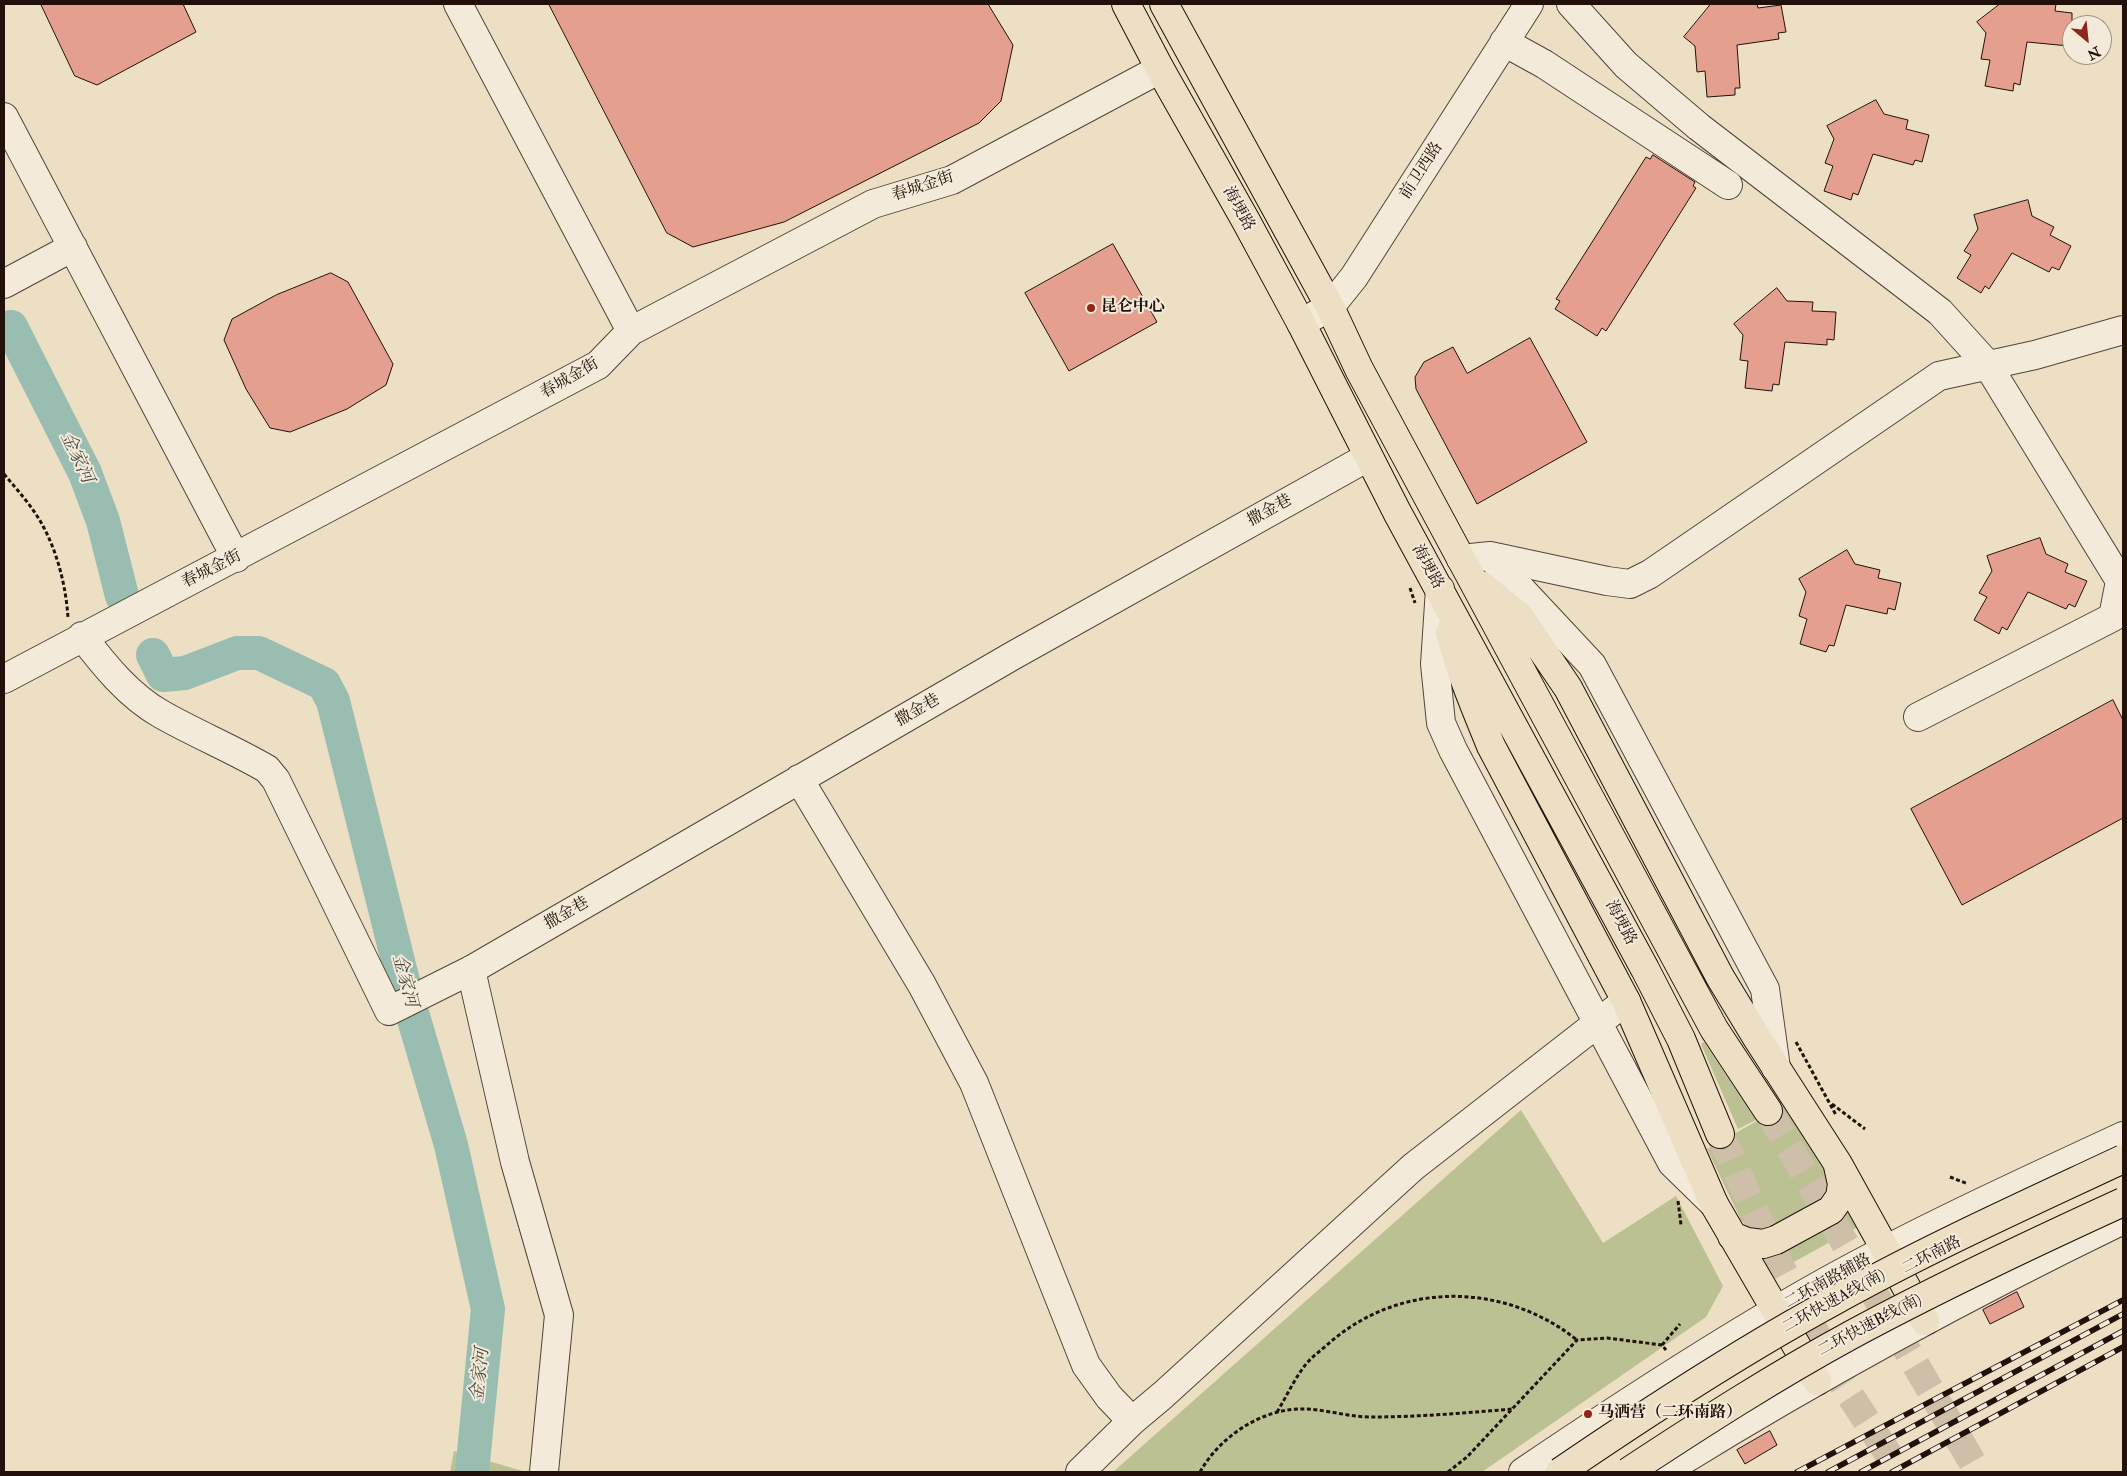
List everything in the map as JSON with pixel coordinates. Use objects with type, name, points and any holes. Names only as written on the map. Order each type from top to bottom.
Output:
[{"type":"main road","name":"海埂路","points":[[1126,4],[1301,323],[1368,457],[1650,978],[1681,1039],[1720,1134]]},
{"type":"main road","name":"海埂路","points":[[1164,4],[1330,307],[1359,369],[1714,1029],[1768,1111]]},
{"type":"main road","points":[[1466,568],[1519,616],[1568,688],[1720,976],[1838,1164],[1925,1321]]},
{"type":"main road","points":[[1440,589],[1455,652],[1491,746],[1626,1001],[1714,1204],[1817,1381]]},
{"type":"main road","name":"二环快速A线(南)","points":[[1560,1472],[1664,1402],[1830,1302],[1948,1241],[2123,1159]]},
{"type":"main road","points":[[1732,1236],[1747,1242],[1763,1244],[1776,1240],[1832,1210],[1840,1197],[1842,1184],[1838,1164]]},
{"type":"main road","name":"二环南路","points":[[1892,1262],[1991,1227],[2123,1166]]},
{"type":"main road","name":"二环南路","points":[[1619,1472],[1704,1417],[1803,1357],[1912,1297],[2123,1196]]},
{"type":"main road","name":"二环快速B线(南)","points":[[1628,1472],[1737,1402],[1849,1336],[1974,1272],[2123,1202]]},
{"type":"main road","points":[[1570,1472],[1689,1394],[1782,1322]]},
{"type":"street","points":[[458,4],[631,331]]},
{"type":"street","name":"前卫西路","points":[[1301,323],[1330,307],[1354,277],[1529,4]]},
{"type":"street","points":[[1571,4],[1626,65],[1699,127],[1940,312],[1987,364],[2120,580],[2114,616],[1918,717]]},
{"type":"street","points":[[1504,42],[1544,64],[1728,185]]},
{"type":"street","name":"春城金街","points":[[4,679],[82,636],[236,558],[598,365],[631,331],[873,204],[952,180],[1160,69]]},
{"type":"street","points":[[4,117],[236,558]]},
{"type":"street","points":[[4,284],[73,246]]},
{"type":"street","points":[[1466,568],[1490,556],[1607,581],[1630,584],[1650,574],[1939,376],[2034,355],[2123,330]]},
{"type":"street","name":"撒金巷","points":[[82,636],[97,656],[131,692],[160,714],[268,769],[276,780],[389,1011],[471,970],[1014,655],[1368,457]]},
{"type":"street","points":[[1490,556],[1592,665],[1765,989],[1776,1068]]},
{"type":"street","points":[[1440,589],[1435,664],[1441,723],[1453,750],[1596,1023],[1672,1163],[1714,1204]]},
{"type":"street","points":[[799,779],[922,984],[974,1083],[1086,1365],[1109,1397],[1132,1421]]},
{"type":"street","points":[[471,970],[515,1162],[560,1315],[544,1472]]},
{"type":"street","points":[[1080,1472],[1132,1421],[1171,1389],[1413,1167],[1626,1001]]},
{"type":"street","name":"二环南路辅路","points":[[1523,1472],[1680,1369],[1782,1322],[2123,1136]]},
{"type":"street","points":[[1664,1472],[1817,1381],[1925,1321],[2123,1220]]},
{"type":"path","points":[[4,474],[44,526],[66,593],[68,619],[82,636]]},
{"type":"path","points":[[1830,1103],[1865,1129]]},
{"type":"path","points":[[1278,1412],[1307,1363],[1344,1330],[1384,1308],[1427,1297],[1471,1296],[1515,1306],[1557,1324],[1577,1340],[1606,1338],[1662,1344],[1680,1369]]},
{"type":"path","points":[[1662,1344],[1680,1324]]},
{"type":"path","points":[[1448,1472],[1467,1457],[1577,1340]]},
{"type":"path","points":[[1200,1472],[1227,1438],[1252,1421],[1278,1412],[1305,1409],[1368,1417],[1433,1416],[1512,1409]]},
{"type":"green space","points":[[1704,1042],[1756,1120],[1738,1129],[1701,1044]]},
{"type":"green space","points":[[1791,1102],[1834,1178],[1834,1193],[1766,1234],[1751,1230],[1741,1220],[1707,1149]]},
{"type":"green space","points":[[1521,1110],[1603,1243],[1676,1196],[1723,1286],[1706,1317],[1482,1472],[1113,1472]]},
{"type":"green space","points":[[1846,1203],[1863,1224],[1772,1274],[1760,1252]]},
{"type":"green space","points":[[454,1451],[526,1472],[450,1472]]},
{"type":"building","points":[[41,4],[183,4],[196,32],[97,85],[75,76]]},
{"type":"building","points":[[549,4],[988,4],[1013,45],[1001,101],[979,123],[784,222],[693,247],[667,233]]},
{"type":"building","points":[[1711,4],[1757,4],[1758,8],[1781,5],[1786,32],[1778,33],[1779,39],[1737,45],[1740,88],[1735,88],[1735,95],[1707,97],[1705,71],[1697,72],[1695,46],[1684,37]]},
{"type":"building","points":[[2000,4],[2056,4],[2055,11],[2072,13],[2072,15],[2062,15],[2062,45],[2027,42],[2020,85],[2014,83],[2013,91],[1985,86],[1990,60],[1981,59],[1986,33],[1977,22]]},
{"type":"building","points":[[1876,100],[1884,114],[1908,120],[1906,129],[1929,135],[1922,162],[1915,160],[1913,165],[1873,154],[1858,195],[1853,193],[1851,200],[1824,191],[1833,166],[1825,163],[1834,139],[1827,126]]},
{"type":"building","points":[[1653,155],[1695,182],[1693,186],[1696,188],[1606,331],[1602,328],[1597,336],[1555,309],[1560,301],[1556,299],[1646,157],[1650,159]]},
{"type":"building","points":[[2028,200],[2032,216],[2054,227],[2050,235],[2071,246],[2059,270],[2052,267],[2049,272],[2012,253],[1989,289],[1985,286],[1981,293],[1957,278],[1971,255],[1964,251],[1978,229],[1974,215]]},
{"type":"building","name":"昆仑中心","points":[[1113,244],[1157,322],[1069,371],[1025,293]]},
{"type":"building","points":[[331,273],[348,282],[393,364],[386,385],[347,409],[290,432],[270,428],[246,389],[224,340],[232,319],[276,295]]},
{"type":"building","points":[[1777,288],[1787,301],[1813,302],[1812,311],[1836,312],[1834,340],[1827,339],[1827,345],[1785,342],[1779,385],[1773,384],[1772,391],[1745,388],[1748,361],[1740,360],[1743,335],[1734,324]]},
{"type":"building","points":[[1530,338],[1587,442],[1477,504],[1416,389],[1415,377],[1424,362],[1453,347],[1467,373]]},
{"type":"building","points":[[2040,538],[2046,554],[2068,564],[2065,572],[2087,581],[2075,607],[2069,604],[2066,609],[2028,592],[2007,630],[2002,627],[1999,634],[1974,620],[1987,597],[1979,593],[1992,571],[1987,556]]},
{"type":"building","points":[[1847,550],[1855,564],[1880,570],[1878,578],[1901,583],[1895,610],[1888,608],[1887,614],[1846,605],[1834,646],[1829,645],[1826,652],[1800,644],[1807,619],[1799,616],[1806,592],[1799,579]]},
{"type":"building","points":[[2113,700],[2123,720],[2123,818],[1962,905],[1911,809]]},
{"type":"building","points":[[2017,1292],[2024,1307],[1990,1324],[1983,1310]]},
{"type":"building","points":[[1770,1431],[1777,1445],[1745,1464],[1737,1450]]},
{"type":"waterway","name":"金家河","points":[[11,327],[85,473],[103,521],[122,596]]},
{"type":"waterway","name":"金家河","points":[[153,655],[163,675],[185,673],[237,653],[259,653],[324,684],[333,701],[405,989],[451,1145],[488,1309],[472,1472]]},
{"type":"tunnel","points":[[1768,1111],[1978,1472]]},
{"type":"tunnel","points":[[1720,1134],[1776,1258],[1842,1383],[1900,1472]]},
{"type":"railway","points":[[1797,1472],[2123,1300]]},
{"type":"railway","points":[[1828,1472],[2123,1314]]},
{"type":"railway","points":[[1861,1472],[2123,1331]]},
{"type":"railway","points":[[1892,1472],[2123,1347]]},
{"type":"place","name":"昆仑中心","points":[[1091,308]]},
{"type":"place","name":"马洒营（二环南路）","points":[[1588,1414]]}]
